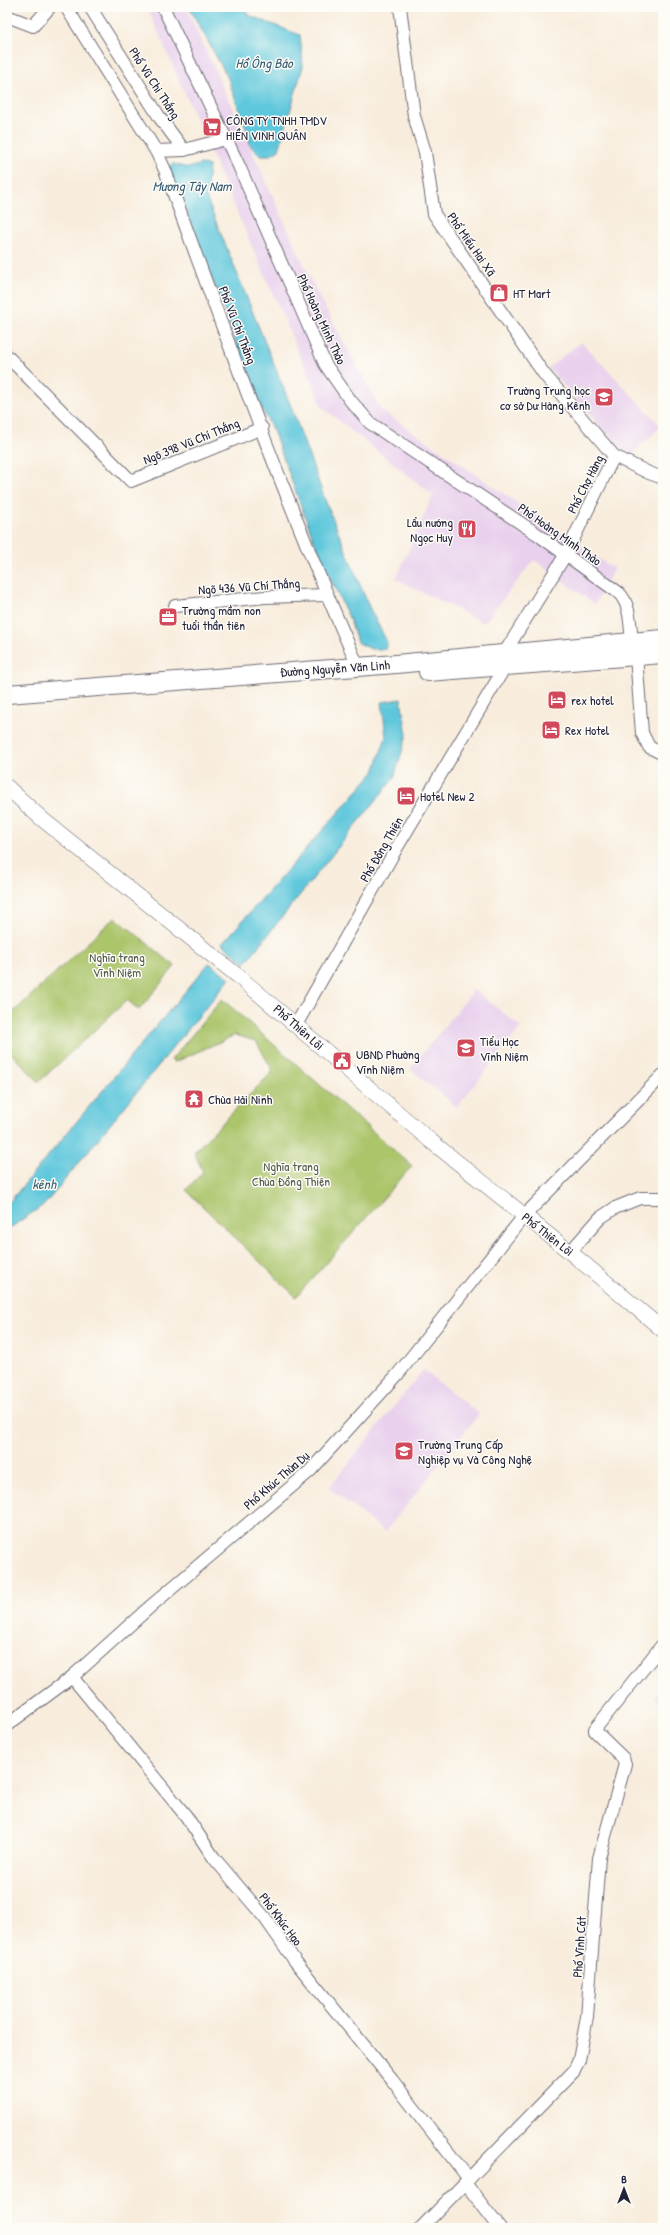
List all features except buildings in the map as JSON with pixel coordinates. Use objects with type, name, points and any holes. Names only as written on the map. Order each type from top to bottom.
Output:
[{"type":"highway","name":"Đường Nguyễn Văn Linh","points":[[634,649],[663,639]]},
{"type":"highway","name":"Đường Nguyễn Văn Linh","points":[[7,694],[362,671],[634,649],[663,654]]},
{"type":"highway","name":"Đường Nguyễn Văn Linh","points":[[7,707],[362,671]]},
{"type":"main road","name":"Phố Thiên Lôi","points":[[7,788],[44,821],[238,976],[432,1142],[570,1252],[663,1330]]},
{"type":"street","points":[[7,16],[33,26],[50,7]]},
{"type":"street","name":"Phố Vũ Chí Thắng","points":[[66,7],[156,151],[326,595],[362,671]]},
{"type":"street","name":"Phố Vũ Chi Thắng","points":[[90,7],[160,118],[184,150]]},
{"type":"street","name":"Phố Hoàng Minh Thảo","points":[[163,7],[226,139],[325,364],[350,400],[370,423],[566,554],[624,598],[627,606],[634,649],[642,733],[650,747],[663,754]]},
{"type":"street","name":"Phố Miếu Hai Xã","points":[[400,7],[414,116],[425,152],[434,214],[544,374],[614,456]]},
{"type":"street","points":[[156,151],[184,150],[226,139]]},
{"type":"street","name":"Ngõ 398 Vũ Chí Thắng","points":[[7,356],[131,481],[262,428]]},
{"type":"street","name":"Phố Chợ Hàng","points":[[505,659],[566,554],[614,456],[663,478]]},
{"type":"street","name":"Ngõ 436 Vũ Chí Thắng","points":[[174,606],[265,597],[326,595]]},
{"type":"street","name":"Phố Đồng Thiện","points":[[296,1025],[505,659]]},
{"type":"street","name":"Phố Khúc Thừa Dụ","points":[[7,1725],[72,1676],[158,1600],[310,1471],[398,1374],[524,1216],[663,1075]]},
{"type":"street","points":[[570,1252],[600,1218],[615,1208],[640,1198],[663,1198]]},
{"type":"street","name":"Phố Vĩnh Cát","points":[[421,2228],[574,2071],[579,2060],[588,2017],[599,1858],[625,1764],[623,1758],[595,1732],[595,1728],[663,1644]]},
{"type":"street","name":"Phố Khúc Hạo","points":[[72,1676],[186,1816],[214,1858],[265,1918],[296,1961],[392,2080],[500,2228]]},
{"type":"shaded area","points":[[147,7],[186,7],[316,291],[381,410],[614,569],[595,604],[534,560],[484,623],[396,579],[433,495],[323,408]]},
{"type":"shaded area","name":"Trường Trung học cơ sở Dư Hàng Kênh","points":[[581,342],[661,426],[629,458],[548,368]]},
{"type":"shaded area","name":"Tiểu Học Vĩnh Niệm","points":[[474,990],[521,1027],[457,1107],[410,1069]]},
{"type":"shaded area","name":"Trường Trung Cấp Nghiệp vụ Và Công Nghệ","points":[[423,1370],[479,1414],[385,1532],[329,1488]]},
{"type":"shaded area","points":[[663,1686],[663,1705],[654,1698]]},
{"type":"green space","name":"Nghĩa trang Vĩnh Niệm","points":[[115,917],[175,966],[139,1010],[127,1000],[39,1082],[7,1049],[7,1018]]},
{"type":"green space","name":"Nghĩa trang Chùa Đồng Thiện","points":[[222,999],[412,1166],[296,1297],[186,1190],[203,1172],[194,1152],[273,1071],[256,1041],[235,1035],[175,1062],[171,1060]]},
{"type":"water","name":"Hồ Ông Báo","points":[[189,7],[245,7],[248,15],[300,35],[303,66],[279,150],[271,155],[259,155],[250,145],[247,131],[227,76]]},
{"type":"water","name":"Mương Tây Nam","points":[[174,164],[188,168],[202,164],[209,166],[206,197],[290,404],[327,505],[370,609],[387,642],[385,649],[371,649],[357,642],[350,620],[319,554],[274,433],[256,396],[187,213],[167,168]]},
{"type":"water","points":[[401,699],[407,735],[394,778],[245,963],[222,944],[374,772],[386,737],[382,702]]},
{"type":"water","name":"kênh","points":[[209,963],[230,978],[45,1204],[7,1230],[7,1205]]},
{"type":"place","name":"CÔNG TY TNHH TMDV HIỀN VINH QUÂN","points":[[212,127]]},
{"type":"place","name":"HT Mart","points":[[499,293]]},
{"type":"place","name":"Trường Trung học cơ sở Dư Hàng Kênh","points":[[604,397]]},
{"type":"place","name":"Lẩu nướng Ngọc Huy","points":[[467,529]]},
{"type":"place","name":"Trường mầm non tuổi thần tiên","points":[[168,617]]},
{"type":"place","name":"rex hotel","points":[[557,700]]},
{"type":"place","name":"Rex Hotel","points":[[551,730]]},
{"type":"place","name":"Hotel New 2","points":[[406,796]]},
{"type":"place","name":"Tiểu Học Vĩnh Niệm","points":[[466,1048]]},
{"type":"place","name":"UBND Phường Vĩnh Niệm","points":[[342,1061]]},
{"type":"place","name":"Chùa Hải Ninh","points":[[194,1099]]},
{"type":"place","name":"Trường Trung Cấp Nghiệp vụ Và Công Nghệ","points":[[404,1451]]}]
